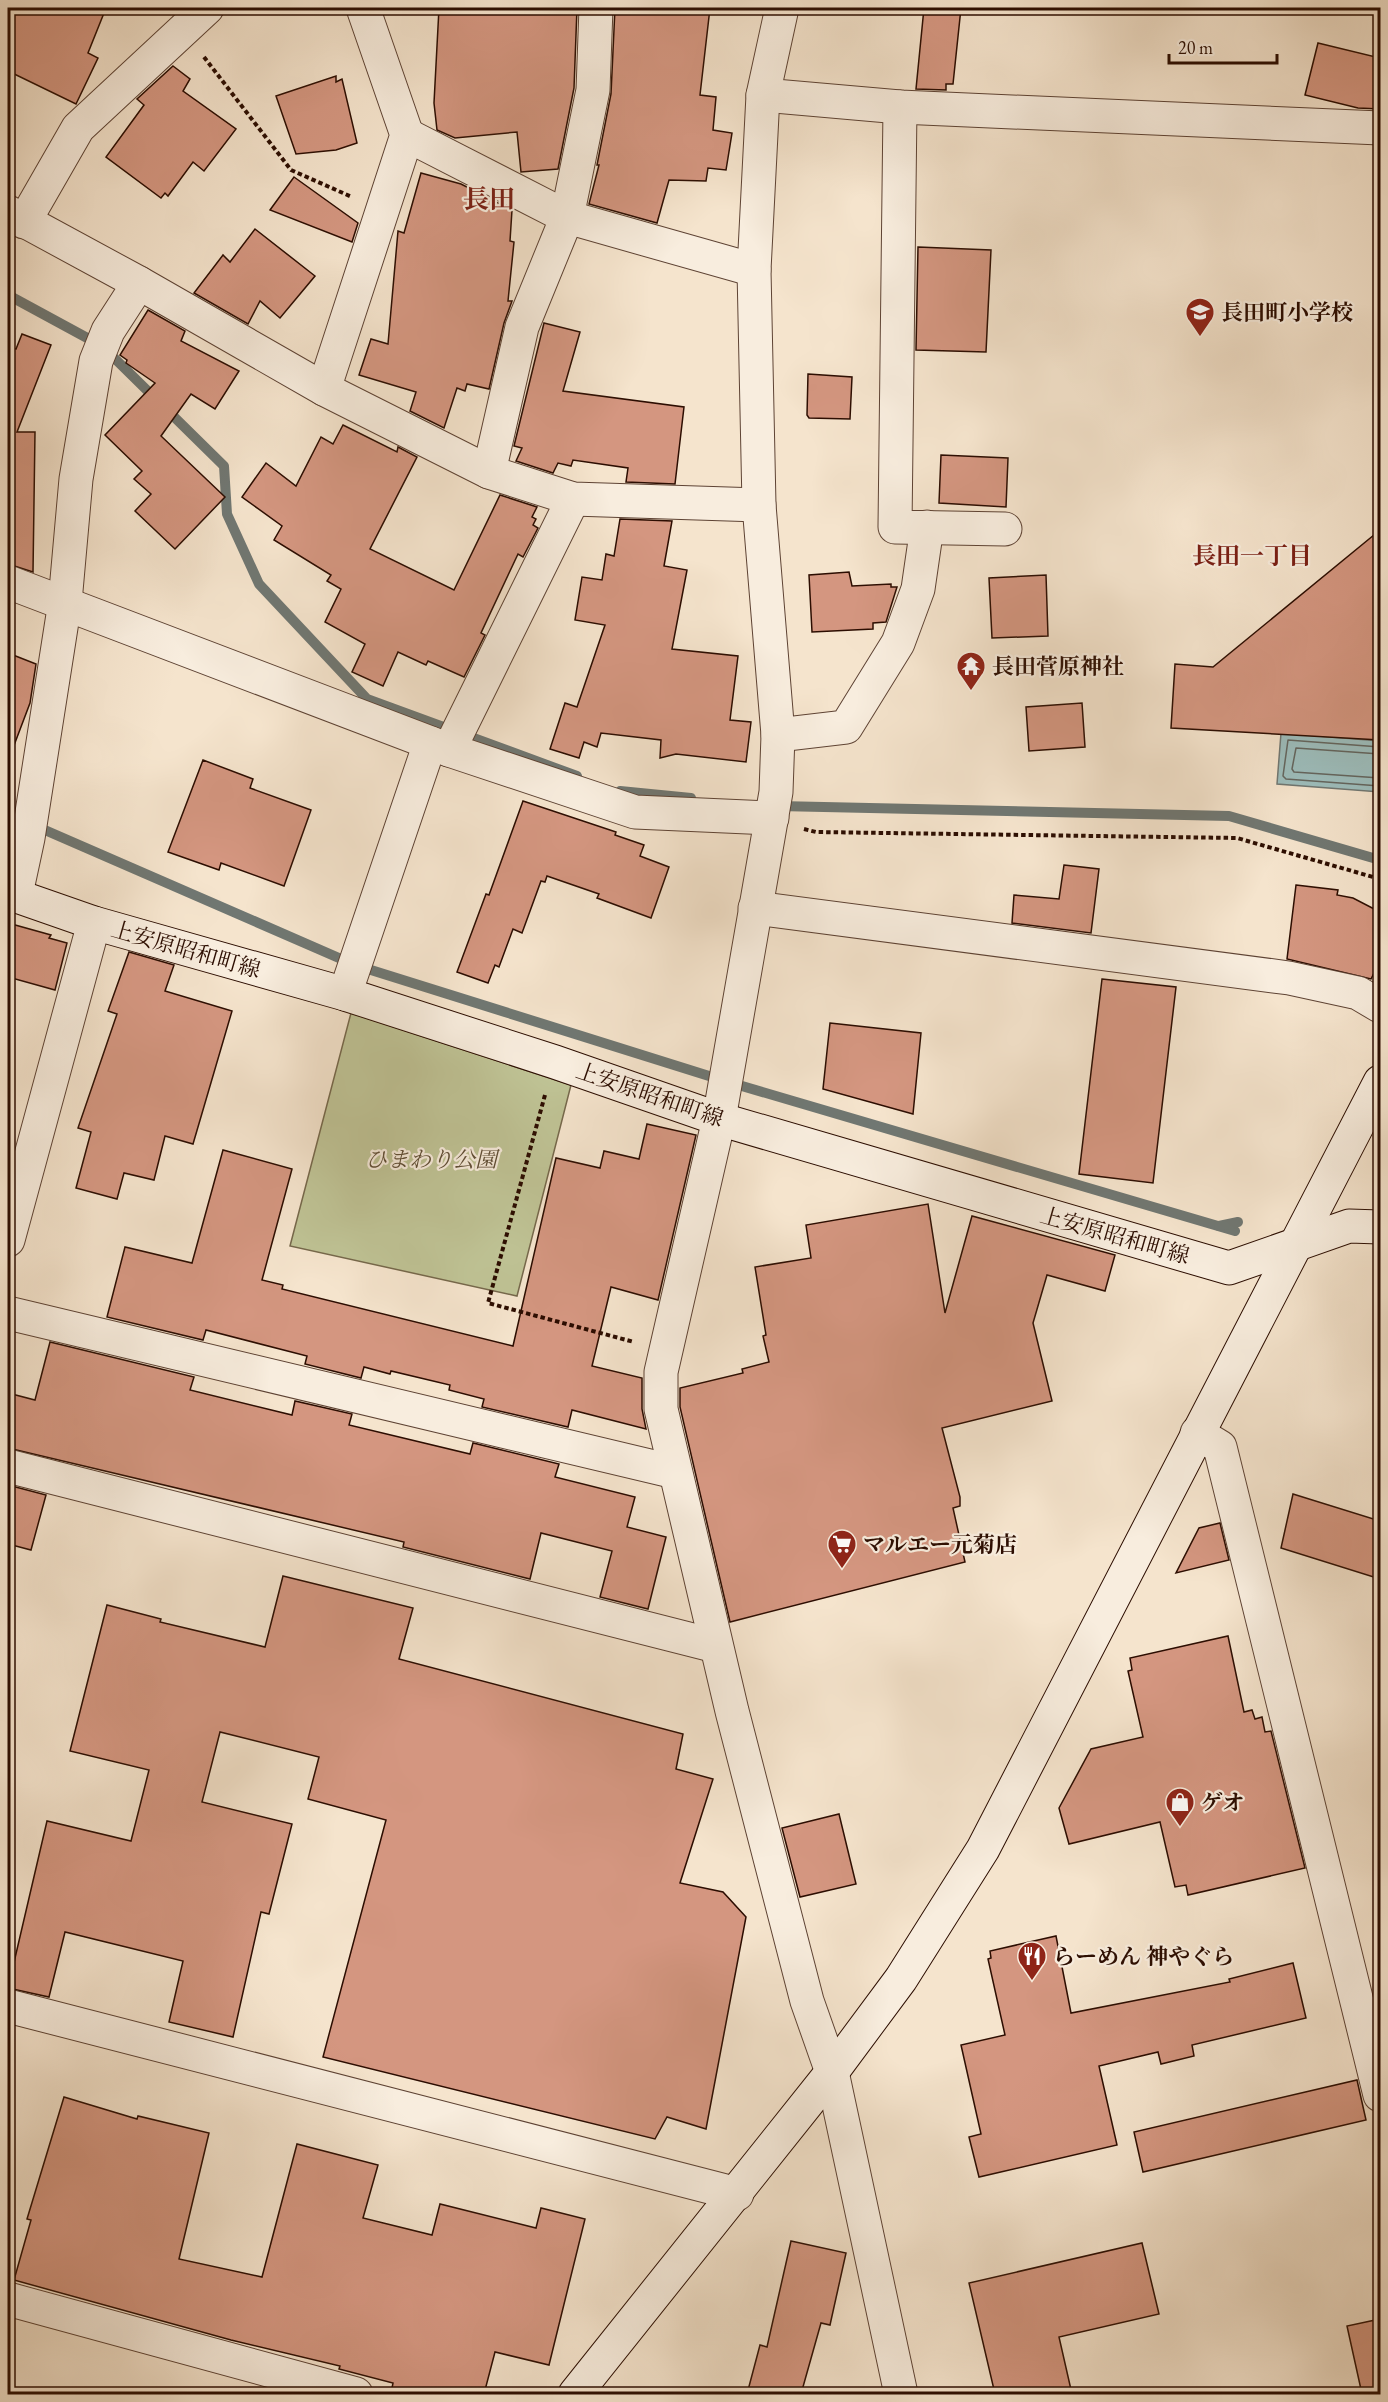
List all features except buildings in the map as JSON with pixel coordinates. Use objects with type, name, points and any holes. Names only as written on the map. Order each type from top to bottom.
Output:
[{"type":"street","points":[[207,8],[78,128],[16,217],[139,282],[324,389],[489,472],[573,499],[759,506]]},
{"type":"street","points":[[324,389],[407,135],[363,8]]},
{"type":"street","points":[[489,472],[522,327],[567,217],[593,90],[596,8]]},
{"type":"street","points":[[782,8],[763,95],[754,270],[759,506],[778,735],[774,805],[719,1119],[661,1372],[661,1409],[716,1646],[807,2001],[832,2072],[901,2394]]},
{"type":"street","points":[[763,95],[900,107],[1380,128]]},
{"type":"street","points":[[900,107],[895,527],[1005,529]]},
{"type":"street","points":[[407,135],[567,217],[754,270]]},
{"type":"street","points":[[12,893],[28,838],[36,791],[65,602],[76,479],[102,346],[139,282]]},
{"type":"street","points":[[345,994],[363,940],[440,746],[465,720],[573,499]]},
{"type":"street","points":[[778,735],[846,727],[897,643],[918,588],[927,527]]},
{"type":"street","points":[[8,582],[440,746],[635,812],[774,805]]},
{"type":"street","name":"上安原昭和町線","points":[[12,893],[94,923],[345,994],[555,1062],[719,1119],[1229,1268],[1349,1226],[1380,1227]]},
{"type":"street","points":[[755,908],[1288,978],[1358,993],[1380,1006]]},
{"type":"street","points":[[8,1240],[94,923]]},
{"type":"street","points":[[574,2394],[737,2194],[832,2072],[901,1978],[983,1849],[1380,1082]]},
{"type":"street","points":[[8,1312],[675,1472]]},
{"type":"street","points":[[1197,1433],[1220,1447],[1380,2095]]},
{"type":"street","points":[[8,1466],[716,1646]]},
{"type":"street","points":[[8,2006],[737,2194]]},
{"type":"street","points":[[8,2299],[356,2394]]},
{"type":"path","points":[[183,31],[291,170],[349,195],[378,218]]},
{"type":"path","points":[[774,805],[816,832],[1238,838],[1380,879]]},
{"type":"path","points":[[555,1062],[488,1303],[667,1350]]},
{"type":"green space","name":"ひまわり公園","points":[[351,1013],[571,1085],[517,1296],[290,1246]]},
{"type":"water","points":[[1281,733],[1380,741],[1380,792],[1277,784]]},
{"type":"waterway","points":[[8,295],[102,346],[224,466],[227,514],[259,584],[367,699],[577,776]]},
{"type":"waterway","points":[[620,791],[691,798]]},
{"type":"waterway","points":[[778,806],[1229,816],[1380,860]]},
{"type":"waterway","points":[[8,814],[355,965],[725,1081],[1235,1231]]},
{"type":"waterway","points":[[1219,1226],[1238,1222]]},
{"type":"place","name":"長田町小学校","points":[[1200,338]]},
{"type":"place","name":"長田菅原神社","points":[[971,692]]},
{"type":"place","name":"マルエー元菊店","points":[[842,1570]]},
{"type":"place","name":"ゲオ","points":[[1180,1828]]},
{"type":"place","name":"らーめん 神やぐら","points":[[1032,1982]]},
{"type":"district","name":"長田","points":[[489,199]]},
{"type":"district","name":"長田一丁目","points":[[1252,556]]}]
